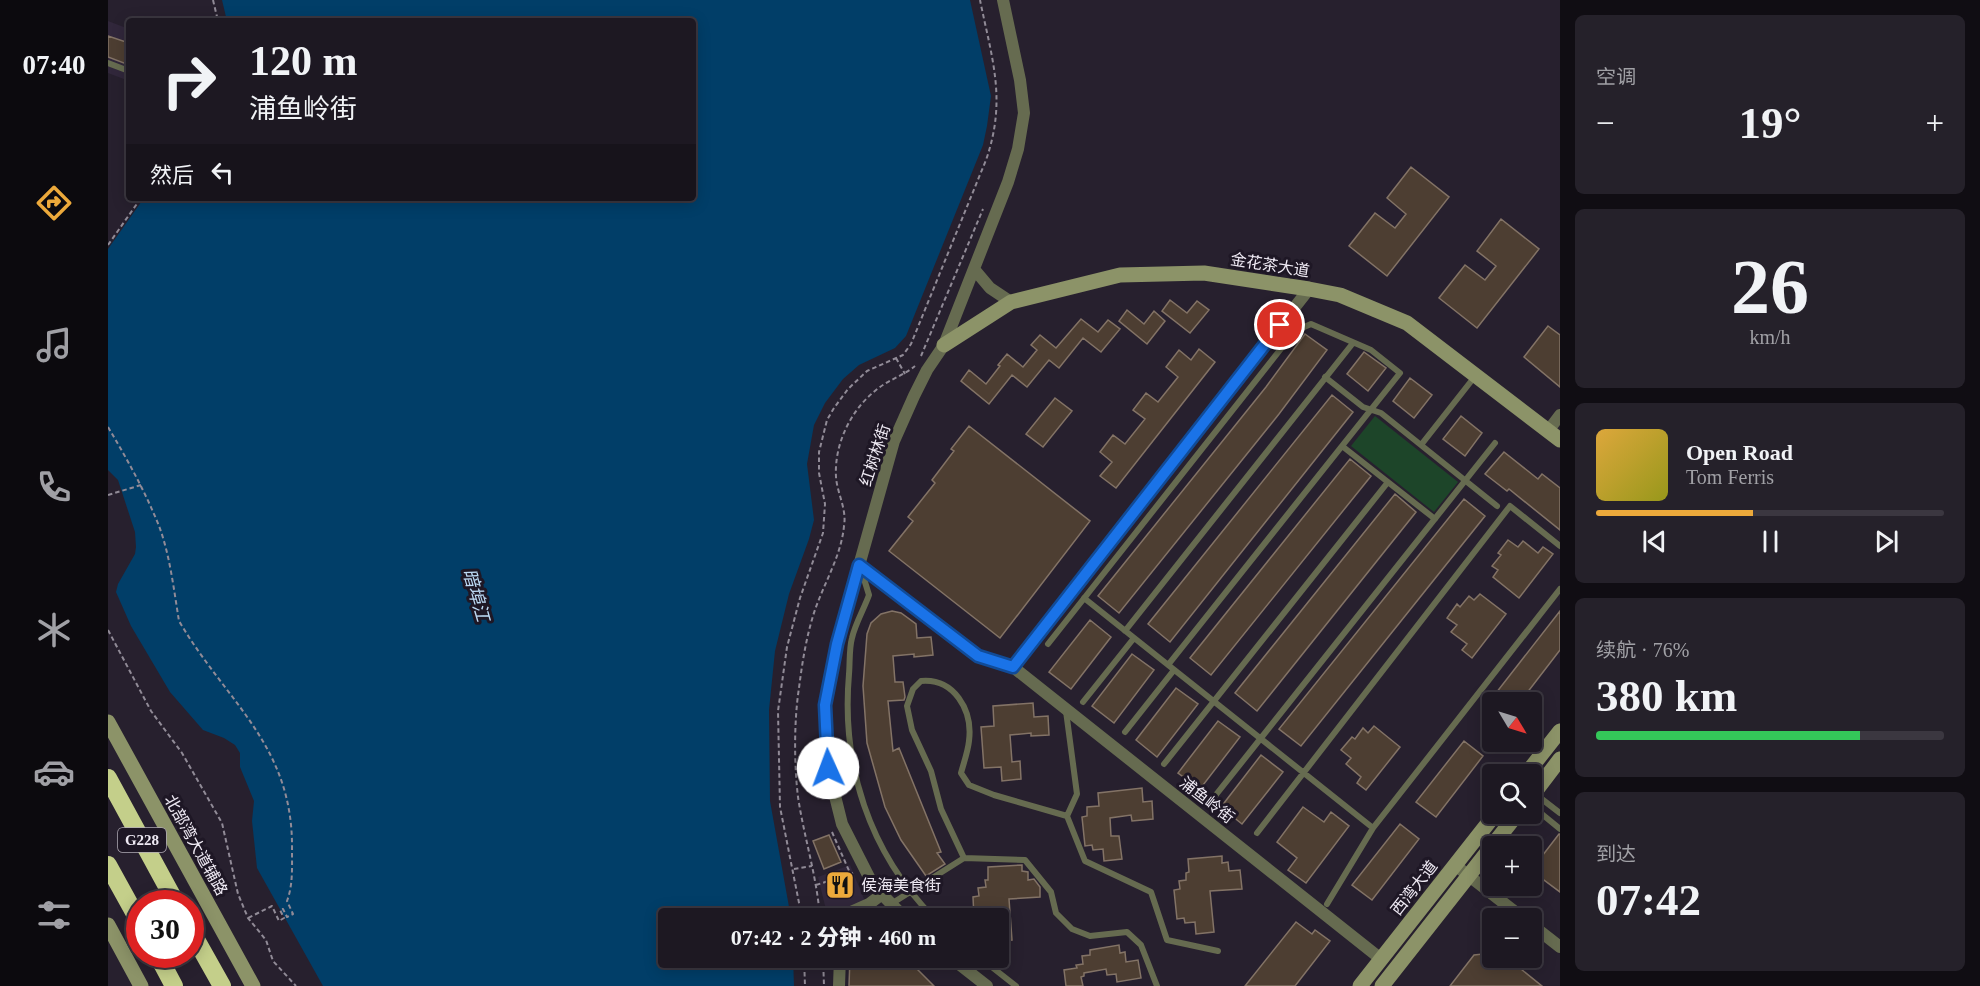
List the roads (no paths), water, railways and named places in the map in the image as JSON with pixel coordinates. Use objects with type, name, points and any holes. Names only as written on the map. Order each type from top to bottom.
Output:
[{"type":"highway","name":"G228","points":[[108,778],[170,890]]},
{"type":"highway","name":"G228","points":[[108,865],[126,898]]},
{"type":"highway","points":[[204,954],[222,986]]},
{"type":"highway","points":[[164,968],[174,986]]},
{"type":"main road","name":"金花茶大道","points":[[944,345],[1011,302],[1120,275],[1204,273],[1340,295],[1407,322],[1554,435]]},
{"type":"main road","name":"北部湾大道辅路","points":[[108,722],[253,986]]},
{"type":"main road","points":[[1534,764],[1560,731]]},
{"type":"main road","points":[[1542,784],[1560,759]]},
{"type":"main road","name":"西湾大道","points":[[1360,986],[1487,824]]},
{"type":"main road","points":[[1382,986],[1509,824]]},
{"type":"main road","points":[[108,925],[141,986]]},
{"type":"street","name":"红树林街","points":[[894,908],[886,900],[864,868],[842,824],[828,768],[825,705],[837,644],[894,441],[927,370],[944,345],[1008,183],[1018,149],[1024,113],[1020,80],[1003,0]]},
{"type":"street","points":[[974,269],[990,288],[1011,302]]},
{"type":"street","points":[[1013,667],[1309,289]]},
{"type":"street","points":[[1554,435],[1560,415]]},
{"type":"street","name":"浦鱼岭街","points":[[859,565],[978,656],[1013,667],[1381,959]]},
{"type":"street","points":[[1455,865],[1510,908]]},
{"type":"street","points":[[860,908],[886,900]]},
{"type":"street","points":[[1542,933],[1560,947]]},
{"type":"street","points":[[839,986],[840,968]]},
{"type":"street","points":[[964,968],[987,986]]},
{"type":"lane","points":[[108,63],[126,70]]},
{"type":"lane","points":[[1048,644],[1295,331],[1311,324],[1371,350],[1400,373],[1171,667],[1125,732]]},
{"type":"lane","points":[[1125,631],[1353,343]]},
{"type":"lane","points":[[1421,445],[1476,375]]},
{"type":"lane","points":[[1325,377],[1363,407],[1381,413],[1497,506]]},
{"type":"lane","points":[[1211,801],[1495,443]]},
{"type":"lane","points":[[1342,446],[1435,519]]},
{"type":"lane","points":[[1164,764],[1388,482]]},
{"type":"lane","points":[[1257,833],[1305,774],[1510,506],[1560,546]]},
{"type":"lane","points":[[859,565],[869,595],[852,637],[847,693],[850,745],[859,794],[880,843],[910,892],[925,908]]},
{"type":"lane","points":[[1327,904],[1373,828],[1560,590]]},
{"type":"lane","points":[[1084,598],[1373,828]]},
{"type":"lane","points":[[1083,702],[1134,638]]},
{"type":"lane","points":[[964,858],[941,809],[931,771],[912,730],[907,706],[913,689],[921,681],[932,680],[945,685],[959,696],[968,715],[969,740],[961,773],[969,785],[994,795],[1067,816]]},
{"type":"lane","points":[[1065,709],[1077,794],[1067,816],[1085,861],[1151,892],[1167,940],[1218,951]]},
{"type":"lane","points":[[1542,803],[1560,813]]},
{"type":"lane","points":[[1542,809],[1560,829]]},
{"type":"lane","points":[[886,900],[910,892],[964,858],[1025,860],[1051,892],[1056,914],[1071,929],[1090,936],[1127,932],[1141,945],[1157,986]]},
{"type":"lane","points":[[993,968],[1016,986]]},
{"type":"water","name":"暗埠江","points":[[222,0],[970,0],[991,96],[983,145],[906,336],[895,348],[859,365],[843,379],[825,403],[814,425],[807,464],[814,520],[789,594],[775,651],[769,710],[770,801],[789,908],[658,908],[658,968],[793,968],[794,986],[323,986],[257,868],[252,821],[254,801],[240,767],[240,753],[235,745],[224,738],[203,730],[170,692],[131,626],[116,592],[135,554],[136,547],[135,532],[118,480],[108,470],[108,249],[142,201],[696,201],[696,18],[226,18]]},
{"type":"place","name":"侯海美食街","points":[[840,885]]}]
